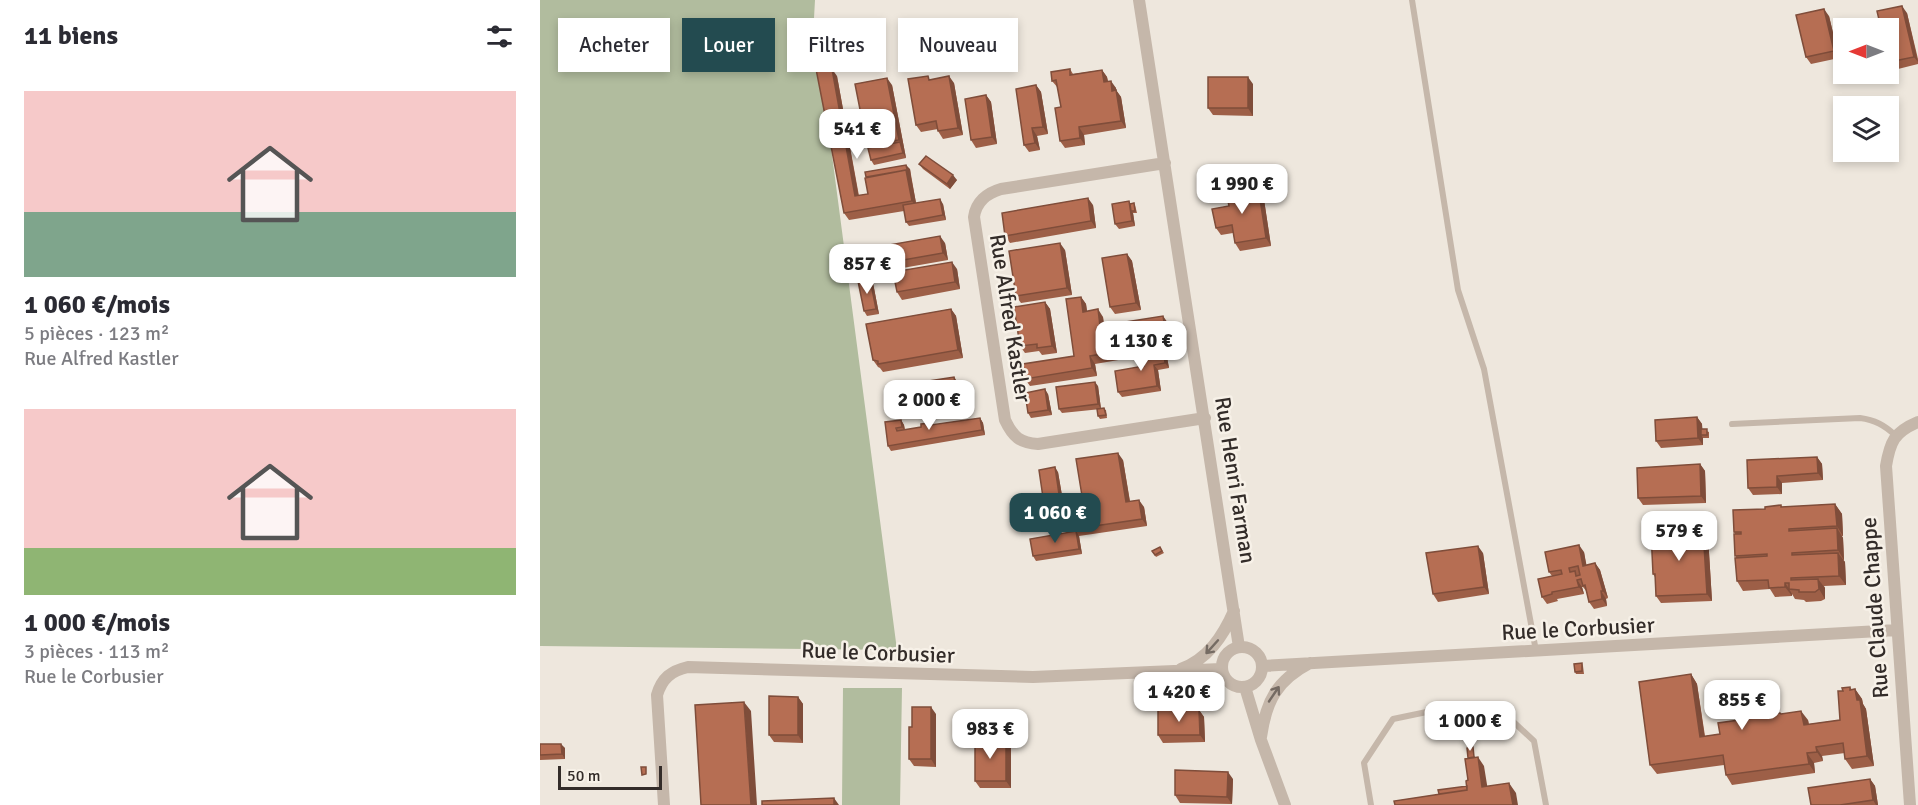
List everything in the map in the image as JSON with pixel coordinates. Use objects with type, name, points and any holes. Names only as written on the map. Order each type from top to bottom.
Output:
[{"type":"street","name":"Rue Henri Farman","points":[[1139,0],[1239,647]]},
{"type":"street","name":"Rue Alfred Kastler","points":[[1165,163],[989,192],[975,209],[974,217],[1004,408],[1010,430],[1016,438],[1025,443],[1038,444],[1205,418]]},
{"type":"street","points":[[1895,435],[1918,422]]},
{"type":"street","name":"Rue Claude Chappe","points":[[1895,435],[1888,452],[1886,480],[1910,805]]},
{"type":"street","points":[[1177,671],[1210,651],[1228,624],[1234,610]]},
{"type":"street","name":"Rue le Corbusier","points":[[1262,666],[1897,630]]},
{"type":"street","points":[[1239,647],[1253,650],[1258,655],[1262,666],[1258,680],[1245,687],[1228,683],[1221,669],[1227,652],[1239,647]]},
{"type":"street","points":[[1261,740],[1264,716],[1273,694],[1287,679],[1311,662]]},
{"type":"street","name":"Rue le Corbusier","points":[[664,805],[657,695],[660,684],[665,678],[688,667],[1033,677],[1221,669]]},
{"type":"street","points":[[1245,687],[1261,740],[1285,805]]},
{"type":"lane","points":[[1412,0],[1458,290],[1484,369],[1536,652]]},
{"type":"lane","points":[[1732,424],[1860,418],[1872,419],[1895,435]]},
{"type":"lane","points":[[1371,805],[1364,763],[1393,718],[1465,704],[1504,714],[1534,741],[1546,805]]},
{"type":"green space","points":[[540,0],[815,0],[814,18],[787,18],[787,72],[821,72],[897,650],[540,646]]},
{"type":"green space","points":[[843,688],[902,688],[900,805],[842,805]]},
{"type":"building","points":[[1902,6],[1914,57],[1899,60],[1899,18],[1879,18],[1877,11]]},
{"type":"building","points":[[1824,9],[1833,51],[1806,57],[1796,15]]},
{"type":"building","points":[[1070,69],[1070,75],[1102,70],[1104,82],[1111,81],[1112,91],[1116,90],[1121,121],[1079,127],[1080,138],[1060,141],[1055,108],[1061,107],[1056,80],[1052,81],[1051,72]]},
{"type":"building","points":[[817,72],[833,72],[855,196],[868,194],[865,178],[906,170],[912,201],[844,213]]},
{"type":"building","points":[[928,76],[929,80],[949,76],[958,128],[938,131],[936,121],[916,125],[908,79]]},
{"type":"building","points":[[1208,77],[1248,77],[1248,108],[1208,108]]},
{"type":"building","points":[[887,78],[899,140],[867,145],[855,84]]},
{"type":"building","points":[[1036,85],[1043,127],[1032,128],[1035,143],[1024,145],[1016,89]]},
{"type":"building","points":[[986,95],[992,137],[971,140],[965,99]]},
{"type":"building","points":[[900,142],[903,153],[871,160],[868,148]]},
{"type":"building","points":[[926,156],[953,175],[947,184],[919,164]]},
{"type":"building","points":[[906,165],[908,173],[906,170],[866,177],[865,172]]},
{"type":"building","points":[[1258,186],[1266,238],[1235,243],[1232,225],[1216,228],[1212,209],[1229,206],[1226,191]]},
{"type":"building","points":[[1088,198],[1091,221],[1005,236],[1002,213]]},
{"type":"building","points":[[940,199],[943,215],[906,222],[903,205]]},
{"type":"building","points":[[1129,201],[1132,221],[1115,224],[1112,204]]},
{"type":"building","points":[[1134,203],[1135,211],[1131,211],[1130,204]]},
{"type":"building","points":[[940,236],[943,253],[869,266],[866,249]]},
{"type":"building","points":[[1060,243],[1067,288],[1016,296],[1009,251]]},
{"type":"building","points":[[1127,254],[1136,303],[1110,307],[1102,258]]},
{"type":"building","points":[[952,262],[955,282],[897,292],[893,272]]},
{"type":"building","points":[[870,279],[876,309],[864,311],[858,281]]},
{"type":"building","points":[[1081,297],[1083,312],[1098,309],[1100,326],[1163,316],[1168,344],[1090,356],[1092,368],[1025,379],[1023,364],[1074,356],[1066,299]]},
{"type":"building","points":[[1045,302],[1052,346],[1037,348],[1037,344],[1020,346],[1014,307]]},
{"type":"building","points":[[951,309],[958,350],[878,364],[878,361],[873,360],[866,324]]},
{"type":"building","points":[[1163,347],[1165,363],[1154,365],[1157,386],[1118,392],[1115,371],[1144,366],[1141,351]]},
{"type":"building","points":[[954,377],[958,398],[893,407],[890,387]]},
{"type":"building","points":[[1095,382],[1098,404],[1059,409],[1056,387]]},
{"type":"building","points":[[1045,389],[1048,410],[1028,413],[1025,393]]},
{"type":"building","points":[[1104,408],[1106,415],[1098,416],[1097,409]]},
{"type":"building","points":[[1697,417],[1698,438],[1656,441],[1655,420]]},
{"type":"building","points":[[980,418],[982,430],[888,446],[885,422],[901,420],[902,427],[896,428],[897,431],[921,427],[921,424],[931,423],[931,425]]},
{"type":"building","points":[[1701,429],[1707,429],[1707,435],[1701,435]]},
{"type":"building","points":[[1118,453],[1126,502],[1139,500],[1142,519],[1074,529],[1071,510],[1084,508],[1076,459]]},
{"type":"building","points":[[1817,457],[1818,473],[1777,476],[1777,487],[1748,488],[1747,460]]},
{"type":"building","points":[[1700,464],[1701,496],[1638,498],[1637,468]]},
{"type":"building","points":[[1055,467],[1061,508],[1045,511],[1039,470]]},
{"type":"building","points":[[1835,504],[1837,526],[1789,529],[1789,531],[1837,528],[1838,550],[1792,553],[1792,555],[1838,553],[1839,576],[1791,578],[1791,580],[1818,579],[1819,589],[1815,592],[1799,592],[1799,590],[1789,589],[1789,583],[1785,583],[1785,587],[1769,588],[1768,580],[1737,581],[1735,558],[1767,556],[1767,554],[1735,556],[1734,534],[1741,534],[1741,532],[1734,532],[1733,510],[1765,509],[1765,507],[1781,505],[1781,507]]},
{"type":"building","points":[[1703,529],[1707,594],[1656,596],[1651,531]]},
{"type":"building","points":[[1076,531],[1079,549],[1033,556],[1030,539]]},
{"type":"building","points":[[1579,545],[1583,566],[1595,563],[1603,591],[1601,591],[1602,599],[1589,602],[1585,585],[1583,586],[1581,579],[1577,580],[1579,587],[1552,592],[1542,597],[1538,579],[1562,574],[1561,570],[1549,572],[1545,552]],"holes":[[[1578,566],[1580,575],[1576,576],[1575,571],[1570,572],[1569,568]]]},
{"type":"building","points":[[1478,546],[1484,587],[1433,594],[1426,553]]},
{"type":"building","points":[[1160,547],[1162,551],[1155,555],[1152,551]]},
{"type":"building","points":[[1582,663],[1582,671],[1575,672],[1574,664]]},
{"type":"building","points":[[1691,674],[1700,737],[1720,734],[1718,723],[1739,720],[1739,718],[1770,716],[1770,714],[1801,711],[1804,725],[1840,720],[1838,691],[1850,687],[1850,690],[1855,689],[1857,700],[1860,700],[1867,756],[1845,759],[1843,743],[1816,747],[1817,752],[1807,753],[1809,764],[1726,775],[1723,755],[1650,765],[1639,682]]},
{"type":"building","points":[[769,696],[798,697],[798,735],[769,735]]},
{"type":"building","points":[[744,702],[751,805],[701,805],[695,705]]},
{"type":"building","points":[[912,707],[931,707],[931,759],[909,759],[909,727],[912,727]]},
{"type":"building","points":[[1158,710],[1199,710],[1200,735],[1158,735]]},
{"type":"building","points":[[975,738],[1006,738],[1006,781],[975,781]]},
{"type":"building","points":[[540,744],[561,744],[562,754],[540,755]]},
{"type":"building","points":[[1473,747],[1474,757],[1468,758],[1467,748]]},
{"type":"building","points":[[1478,757],[1482,787],[1509,783],[1513,805],[1395,805],[1394,801],[1467,790],[1465,759]]},
{"type":"building","points":[[641,767],[646,767],[646,774],[642,775]]},
{"type":"building","points":[[1175,770],[1228,772],[1227,797],[1175,795]]},
{"type":"building","points":[[1870,779],[1873,800],[1840,805],[1811,805],[1808,788]]},
{"type":"building","points":[[1467,786],[1467,790],[1439,794],[1438,790]]},
{"type":"building","points":[[834,798],[834,805],[762,805],[762,801]]}]
